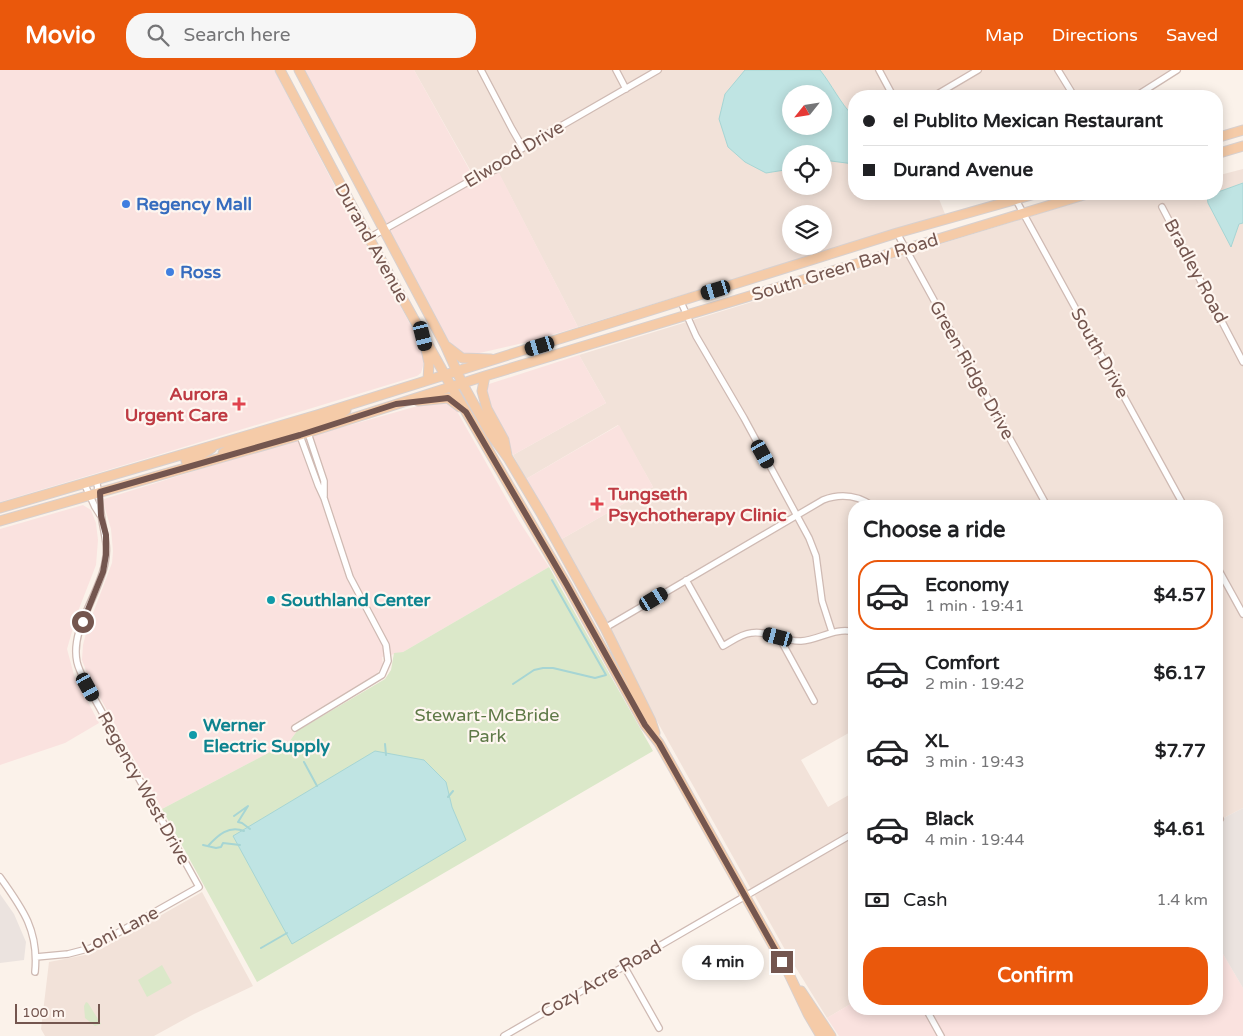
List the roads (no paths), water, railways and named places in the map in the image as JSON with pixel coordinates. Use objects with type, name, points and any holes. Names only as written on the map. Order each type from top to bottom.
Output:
[{"type":"main road","name":"Durand Avenue","points":[[280,70],[368,238],[645,725],[659,743],[788,972],[821,1036]]},
{"type":"main road","name":"Durand Avenue","points":[[299,70],[445,345],[462,383],[490,433],[508,458],[542,516],[605,628],[651,721],[659,743]]},
{"type":"main road","points":[[1223,136],[1243,130]]},
{"type":"main road","points":[[1223,152],[1243,146]]},
{"type":"main road","name":"South Green Bay Road","points":[[99,490],[207,461],[302,426],[370,398],[898,233],[1016,200]]},
{"type":"main road","name":"South Green Bay Road","points":[[96,479],[221,442],[302,426],[396,404],[1067,200]]},
{"type":"main road","points":[[423,336],[429,363],[428,380]]},
{"type":"main road","points":[[445,345],[462,358],[496,360]]},
{"type":"main road","points":[[485,376],[482,391],[487,409],[504,440],[508,458]]},
{"type":"main road","points":[[396,404],[448,398],[466,412]]},
{"type":"main road","points":[[0,508],[87,489],[99,490],[106,485],[194,459],[221,442]]},
{"type":"main road","points":[[1,518],[87,489],[96,479]]},
{"type":"main road","points":[[1,518],[13,504]]},
{"type":"main road","points":[[526,518],[539,524],[542,521],[542,516]]},
{"type":"main road","points":[[544,546],[561,550]]},
{"type":"main road","name":"Durand Avenue","points":[[788,972],[831,1036]]},
{"type":"street","points":[[481,70],[512,130],[524,148]]},
{"type":"street","points":[[616,70],[626,89]]},
{"type":"street","name":"Elwood Drive","points":[[368,238],[474,178],[497,169],[524,148],[658,70]]},
{"type":"street","points":[[879,70],[890,90]]},
{"type":"street","points":[[944,90],[978,70]]},
{"type":"street","points":[[1058,70],[1070,90]]},
{"type":"street","points":[[1145,90],[1177,70]]},
{"type":"street","name":"South Drive","points":[[1016,200],[1181,500]]},
{"type":"street","name":"Bradley Road","points":[[1162,207],[1243,362]]},
{"type":"street","name":"Green Ridge Drive","points":[[898,233],[1045,500]]},
{"type":"street","points":[[681,302],[696,336],[809,538],[816,556],[822,601],[832,632]]},
{"type":"street","points":[[295,728],[382,675],[388,661],[386,645],[350,577],[318,485],[302,426]]},
{"type":"street","name":"Regency West Drive","points":[[96,479],[101,516],[106,535],[105,563],[78,634],[77,662],[80,672],[199,888]]},
{"type":"street","name":"Regency West Drive","points":[[87,489],[94,507],[101,516]]},
{"type":"street","points":[[605,628],[823,500],[839,496],[856,497],[862,500]]},
{"type":"street","points":[[1223,578],[1243,614]]},
{"type":"street","points":[[686,580],[723,646],[750,633],[762,633],[801,641],[832,632],[848,631]]},
{"type":"street","points":[[778,637],[814,700]]},
{"type":"street","name":"Cozy Acre Road","points":[[504,1036],[848,836]]},
{"type":"street","points":[[0,878],[20,904],[34,936],[35,972]]},
{"type":"street","name":"Loni Lane","points":[[36,957],[68,954],[91,948],[199,888]]},
{"type":"street","points":[[624,966],[659,1028]]},
{"type":"street","points":[[930,1015],[942,1036]]},
{"type":"water","points":[[745,70],[820,70],[830,85],[782,85],[782,135],[832,135],[832,88],[848,110],[848,163],[832,161],[832,145],[782,145],[782,170],[766,173],[745,162],[728,147],[719,119],[725,94]]},
{"type":"water","points":[[1243,183],[1243,223],[1239,224],[1231,247],[1208,200],[1223,200],[1223,190]]},
{"type":"water","points":[[375,751],[424,760],[446,782],[452,807],[466,840],[292,944],[233,836]]},
{"type":"waterway","points":[[513,684],[534,670],[543,668],[553,668],[595,678],[606,675],[552,580]]},
{"type":"waterway","points":[[385,744],[386,755]]},
{"type":"waterway","points":[[304,762],[317,786]]},
{"type":"waterway","points":[[448,797],[453,791]]},
{"type":"waterway","points":[[234,816],[248,806],[238,822],[250,829]]},
{"type":"waterway","points":[[208,846],[224,832],[233,829],[244,831]]},
{"type":"waterway","points":[[203,845],[216,848],[221,847],[223,843],[240,845]]},
{"type":"waterway","points":[[261,948],[287,933]]},
{"type":"place","name":"Regency Mall","points":[[126,204]]},
{"type":"place","name":"Ross","points":[[170,272]]},
{"type":"place","name":"Aurora Urgent Care","points":[[239,404]]},
{"type":"place","name":"Tungseth Psychotherapy Clinic","points":[[597,504]]},
{"type":"place","name":"Southland Center","points":[[271,600]]},
{"type":"place","name":"Werner Electric Supply","points":[[193,735]]},
{"type":"park label","name":"Stewart-McBride Park","points":[[487,725]]}]
